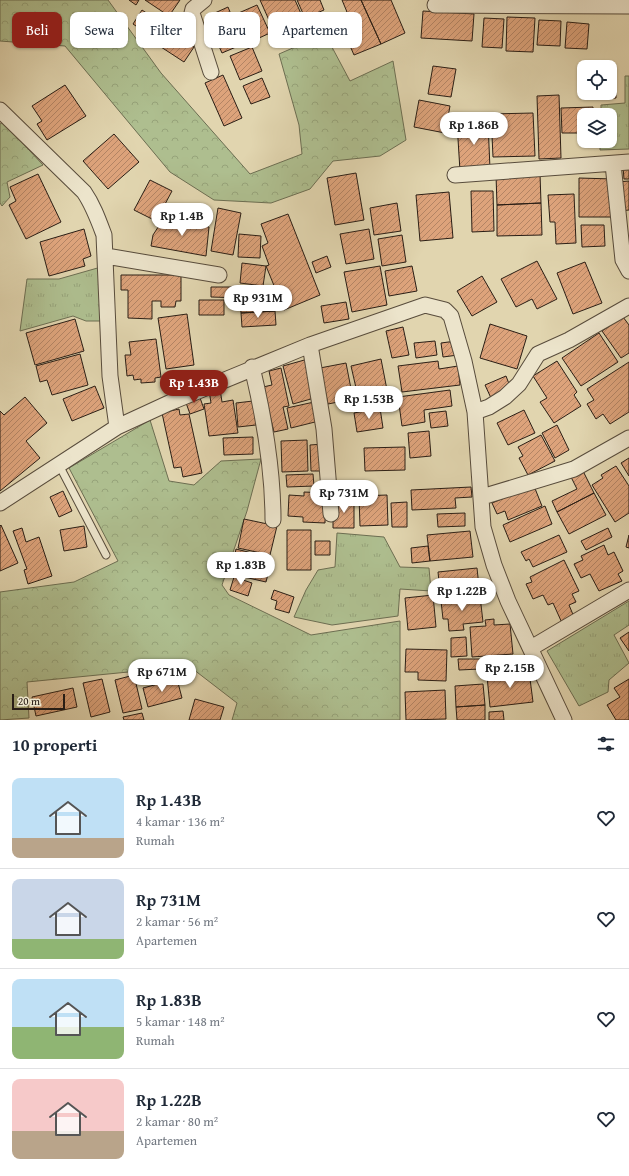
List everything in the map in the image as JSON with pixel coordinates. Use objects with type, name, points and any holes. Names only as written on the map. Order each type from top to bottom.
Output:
[{"type":"street","points":[[204,0],[193,9],[192,13],[211,72]]},
{"type":"street","points":[[435,5],[629,6]]},
{"type":"street","points":[[0,110],[84,192],[93,205],[104,235],[110,376],[117,427]]},
{"type":"street","points":[[455,174],[629,162]]},
{"type":"street","points":[[613,164],[623,260],[629,271]]},
{"type":"street","points":[[106,256],[219,275]]},
{"type":"street","points":[[0,503],[117,427],[252,367],[425,305],[445,310],[451,316],[464,361],[475,412],[483,527],[494,566],[508,601],[564,720]]},
{"type":"street","points":[[475,412],[489,407],[505,398],[519,384],[538,354],[569,340],[629,306]]},
{"type":"street","points":[[310,345],[324,429],[331,514]]},
{"type":"street","points":[[252,367],[264,420],[273,499],[273,520]]},
{"type":"street","points":[[482,496],[574,469],[629,438]]},
{"type":"street","points":[[530,648],[629,590]]},
{"type":"lane","points":[[59,465],[106,555]]},
{"type":"green space","points":[[0,0],[108,0],[117,12],[70,12],[70,48],[128,48],[128,28],[136,39],[136,48],[143,48],[161,73],[250,174],[302,154],[299,125],[279,54],[293,48],[332,48],[350,81],[393,61],[406,140],[380,156],[333,161],[310,189],[271,203],[214,200],[170,172],[65,46],[62,46],[62,12],[12,12],[12,42],[0,41]]},
{"type":"green space","points":[[625,76],[629,76],[629,149],[600,150],[600,148],[617,148],[617,108],[601,108],[601,105],[625,103]]},
{"type":"green space","points":[[3,122],[43,165],[7,182],[10,197],[2,206],[0,203],[0,124]]},
{"type":"green space","points":[[101,267],[103,321],[86,321],[73,316],[20,331],[27,279],[59,279]]},
{"type":"green space","points":[[150,420],[169,481],[194,485],[221,461],[261,459],[247,511],[222,585],[229,595],[311,635],[400,621],[400,720],[232,720],[237,703],[189,666],[27,682],[29,718],[0,720],[0,592],[74,582],[118,561],[69,468]]},
{"type":"green space","points":[[337,533],[384,537],[400,567],[429,568],[431,591],[400,589],[398,616],[332,625],[294,617],[306,590],[318,570],[335,567]]},
{"type":"green space","points":[[629,601],[629,625],[614,635],[629,663],[609,680],[608,692],[579,706],[547,651]]},
{"type":"building","points":[[129,0],[139,0],[136,5]]},
{"type":"building","points":[[145,0],[180,0],[172,12],[163,12]]},
{"type":"building","points":[[260,0],[295,0],[300,12],[268,12],[268,18]]},
{"type":"building","points":[[297,0],[320,0],[324,10],[319,12],[302,12]]},
{"type":"building","points":[[342,0],[361,0],[381,44],[354,55],[351,48],[362,48],[362,12],[347,12]]},
{"type":"building","points":[[361,0],[391,0],[405,33],[381,44]]},
{"type":"building","points":[[257,5],[268,29],[268,34],[260,38],[260,12],[241,12]]},
{"type":"building","points":[[228,7],[230,12],[217,12]]},
{"type":"building","points":[[423,11],[474,14],[472,41],[421,38]]},
{"type":"building","points":[[507,17],[535,18],[533,52],[506,51]]},
{"type":"building","points":[[484,18],[504,19],[502,48],[482,47]]},
{"type":"building","points":[[136,19],[136,26],[133,24]]},
{"type":"building","points":[[539,20],[561,21],[560,46],[537,45]]},
{"type":"building","points":[[567,22],[589,24],[587,49],[565,48]]},
{"type":"building","points":[[163,48],[193,48],[184,62]]},
{"type":"building","points":[[220,48],[234,48],[222,53]]},
{"type":"building","points":[[252,48],[262,71],[240,80],[230,56]]},
{"type":"building","points":[[433,66],[456,69],[451,97],[428,94]]},
{"type":"building","points":[[223,75],[242,118],[224,126],[205,83]]},
{"type":"building","points":[[262,78],[270,97],[251,104],[243,86]]},
{"type":"building","points":[[65,85],[86,116],[47,140],[37,124],[42,121],[32,106]]},
{"type":"building","points":[[559,95],[561,158],[539,159],[537,96]]},
{"type":"building","points":[[419,100],[450,106],[445,133],[414,127]]},
{"type":"building","points":[[593,107],[577,108],[577,133],[562,133],[561,108]]},
{"type":"building","points":[[533,113],[535,156],[493,157],[491,114]]},
{"type":"building","points":[[488,122],[490,169],[460,171],[457,123]]},
{"type":"building","points":[[114,134],[139,162],[108,189],[83,161]]},
{"type":"building","points":[[629,166],[629,179],[624,179],[623,167]]},
{"type":"building","points":[[356,173],[364,220],[335,225],[327,178]]},
{"type":"building","points":[[38,174],[61,222],[26,239],[9,205],[16,201],[10,187]]},
{"type":"building","points":[[540,174],[541,203],[497,205],[496,175]]},
{"type":"building","points":[[579,178],[613,179],[613,217],[579,217]]},
{"type":"building","points":[[150,180],[172,191],[156,221],[134,210]]},
{"type":"building","points":[[629,181],[629,210],[620,211],[618,182]]},
{"type":"building","points":[[471,191],[493,191],[494,231],[472,232]]},
{"type":"building","points":[[449,192],[453,238],[420,241],[416,195]]},
{"type":"building","points":[[574,194],[576,243],[556,244],[555,222],[550,222],[548,195]]},
{"type":"building","points":[[397,203],[401,231],[374,235],[370,208]]},
{"type":"building","points":[[541,203],[542,235],[497,236],[497,205]]},
{"type":"building","points":[[218,208],[241,213],[233,255],[211,251]]},
{"type":"building","points":[[288,214],[320,295],[284,310],[266,266],[269,265],[262,246],[268,243],[261,224]]},
{"type":"building","points":[[164,218],[209,227],[206,256],[151,246],[153,235]]},
{"type":"building","points":[[581,225],[604,225],[605,246],[582,247]]},
{"type":"building","points":[[84,229],[91,256],[83,259],[85,266],[49,276],[40,242]]},
{"type":"building","points":[[369,229],[374,259],[346,264],[340,234]]},
{"type":"building","points":[[239,234],[261,236],[260,258],[238,257]]},
{"type":"building","points":[[402,235],[406,262],[382,266],[378,239]]},
{"type":"building","points":[[327,256],[331,267],[316,273],[312,262]]},
{"type":"building","points":[[537,261],[557,299],[537,309],[532,299],[516,307],[501,279]]},
{"type":"building","points":[[585,262],[602,303],[573,314],[557,273]]},
{"type":"building","points":[[242,263],[266,266],[263,286],[240,283]]},
{"type":"building","points":[[380,266],[387,305],[352,312],[344,272]]},
{"type":"building","points":[[412,266],[417,291],[389,296],[385,271]]},
{"type":"building","points":[[121,275],[181,275],[181,301],[176,301],[175,307],[161,307],[161,301],[152,301],[152,319],[128,318],[128,290],[121,290]]},
{"type":"building","points":[[482,276],[497,302],[472,316],[457,291]]},
{"type":"building","points":[[211,287],[245,287],[245,298],[211,297]]},
{"type":"building","points":[[274,298],[275,311],[241,313],[240,300]]},
{"type":"building","points":[[199,300],[224,300],[224,315],[199,315]]},
{"type":"building","points":[[346,302],[349,319],[324,323],[321,306]]},
{"type":"building","points":[[275,311],[276,325],[242,327],[241,313]]},
{"type":"building","points":[[187,314],[194,365],[166,369],[158,318]]},
{"type":"building","points":[[623,317],[629,325],[629,353],[621,358],[602,331]]},
{"type":"building","points":[[75,319],[84,351],[35,365],[26,333]]},
{"type":"building","points":[[490,324],[527,336],[517,369],[480,358]]},
{"type":"building","points":[[403,327],[409,355],[392,358],[386,331]]},
{"type":"building","points":[[599,333],[618,362],[581,386],[562,358]]},
{"type":"building","points":[[156,339],[161,377],[155,378],[155,382],[141,383],[141,379],[134,380],[133,375],[127,376],[125,355],[131,355],[129,342]]},
{"type":"building","points":[[435,341],[437,355],[416,358],[414,343]]},
{"type":"building","points":[[456,341],[458,355],[443,357],[441,343]]},
{"type":"building","points":[[80,354],[88,385],[52,395],[47,380],[40,382],[36,366]]},
{"type":"building","points":[[308,359],[318,397],[293,404],[283,366]]},
{"type":"building","points":[[381,359],[388,395],[359,401],[351,366]]},
{"type":"building","points":[[438,361],[439,369],[458,366],[460,385],[402,392],[398,366]]},
{"type":"building","points":[[557,361],[577,392],[574,395],[581,406],[554,423],[540,402],[547,398],[533,376]]},
{"type":"building","points":[[629,362],[629,412],[610,424],[603,414],[596,419],[587,404],[594,400],[587,389]]},
{"type":"building","points":[[346,363],[353,399],[328,404],[320,368]]},
{"type":"building","points":[[281,368],[289,406],[283,407],[288,429],[274,432],[263,387],[272,385],[269,371]]},
{"type":"building","points":[[506,376],[511,389],[491,398],[485,385]]},
{"type":"building","points":[[95,386],[104,408],[72,421],[63,399]]},
{"type":"building","points":[[220,389],[222,402],[233,400],[238,433],[209,436],[204,404],[211,403],[209,390]]},
{"type":"building","points":[[450,390],[452,406],[424,410],[425,422],[402,426],[398,397]]},
{"type":"building","points":[[199,395],[204,409],[190,414],[185,400]]},
{"type":"building","points":[[25,397],[47,423],[26,441],[40,458],[0,491],[0,411],[4,415]]},
{"type":"building","points":[[253,401],[256,425],[238,427],[236,403]]},
{"type":"building","points":[[314,402],[319,421],[291,428],[287,408]]},
{"type":"building","points":[[380,408],[383,428],[357,432],[354,413]]},
{"type":"building","points":[[179,409],[180,415],[189,414],[202,473],[183,477],[181,467],[174,468],[162,413]]},
{"type":"building","points":[[524,410],[535,433],[508,445],[497,423]]},
{"type":"building","points":[[446,411],[448,426],[431,428],[429,413]]},
{"type":"building","points":[[557,425],[569,450],[555,458],[542,433]]},
{"type":"building","points":[[429,431],[431,456],[410,458],[408,433]]},
{"type":"building","points":[[541,435],[555,461],[528,475],[519,458],[523,456],[518,447]]},
{"type":"building","points":[[253,437],[253,454],[224,455],[223,438]]},
{"type":"building","points":[[307,440],[308,471],[282,472],[281,441]]},
{"type":"building","points":[[323,444],[323,471],[311,471],[310,445]]},
{"type":"building","points":[[405,447],[405,470],[365,471],[364,448]]},
{"type":"building","points":[[629,458],[629,476],[621,463]]},
{"type":"building","points":[[616,466],[629,486],[629,513],[615,522],[592,485],[603,478],[601,475]]},
{"type":"building","points":[[582,469],[594,493],[557,512],[552,501],[577,489],[570,475]]},
{"type":"building","points":[[313,474],[314,486],[287,487],[286,475]]},
{"type":"building","points":[[534,486],[542,506],[508,520],[505,511],[497,514],[492,503]]},
{"type":"building","points":[[471,487],[472,497],[455,498],[456,508],[412,510],[411,490]]},
{"type":"building","points":[[63,491],[72,511],[59,517],[50,497]]},
{"type":"building","points":[[304,492],[326,493],[325,523],[303,522],[303,517],[288,516],[289,495],[304,496]]},
{"type":"building","points":[[594,493],[606,515],[569,534],[557,512]]},
{"type":"building","points":[[387,495],[388,525],[360,526],[359,496]]},
{"type":"building","points":[[333,499],[354,499],[354,528],[333,528]]},
{"type":"building","points":[[407,502],[407,527],[392,527],[391,503]]},
{"type":"building","points":[[545,506],[552,524],[510,542],[503,525]]},
{"type":"building","points":[[465,513],[465,526],[438,527],[437,514]]},
{"type":"building","points":[[244,519],[277,526],[270,555],[238,548]]},
{"type":"building","points":[[1,525],[18,563],[0,571],[0,526]]},
{"type":"building","points":[[84,526],[87,547],[64,551],[60,530]]},
{"type":"building","points":[[22,528],[26,542],[39,537],[52,576],[28,584],[24,570],[27,569],[13,531]]},
{"type":"building","points":[[608,528],[612,537],[586,550],[581,541]]},
{"type":"building","points":[[287,530],[311,530],[311,570],[287,570]]},
{"type":"building","points":[[470,531],[473,557],[430,561],[427,535]]},
{"type":"building","points":[[559,535],[567,552],[533,567],[529,559],[526,561],[521,552]]},
{"type":"building","points":[[629,535],[629,548],[626,547]]},
{"type":"building","points":[[315,541],[330,541],[330,555],[315,555]]},
{"type":"building","points":[[604,545],[608,555],[614,552],[623,571],[618,574],[622,581],[599,591],[590,574],[581,578],[574,564],[583,560],[581,556]]},
{"type":"building","points":[[428,546],[430,561],[412,563],[411,548]]},
{"type":"building","points":[[236,549],[272,558],[266,582],[231,574]]},
{"type":"building","points":[[564,560],[579,591],[572,594],[576,602],[569,605],[574,617],[562,623],[553,603],[548,605],[543,595],[533,599],[526,584],[532,582],[530,577]]},
{"type":"building","points":[[477,568],[480,596],[441,601],[438,572]]},
{"type":"building","points":[[234,577],[252,583],[248,596],[230,590]]},
{"type":"building","points":[[274,590],[294,597],[289,613],[275,609],[277,601],[271,599]]},
{"type":"building","points":[[433,595],[436,627],[408,630],[405,598]]},
{"type":"building","points":[[480,596],[483,622],[463,624],[464,630],[449,631],[448,619],[443,619],[441,601]]},
{"type":"building","points":[[494,619],[494,625],[510,624],[513,654],[472,657],[470,627],[486,626],[485,620]]},
{"type":"building","points":[[629,632],[629,651],[620,638]]},
{"type":"building","points":[[466,637],[467,656],[451,657],[451,638]]},
{"type":"building","points":[[406,649],[447,650],[446,681],[418,680],[418,672],[405,672]]},
{"type":"building","points":[[458,659],[480,659],[480,669],[459,670]]},
{"type":"building","points":[[529,671],[533,702],[490,707],[487,676]]},
{"type":"building","points":[[134,675],[142,709],[123,713],[115,680]]},
{"type":"building","points":[[102,679],[110,712],[91,717],[83,683]]},
{"type":"building","points":[[177,679],[182,698],[148,707],[143,688]]},
{"type":"building","points":[[629,679],[629,720],[616,720],[607,705],[620,697],[614,688]]},
{"type":"building","points":[[483,684],[485,705],[456,707],[455,686]]},
{"type":"building","points":[[73,688],[77,707],[36,716],[32,697]]},
{"type":"building","points":[[445,690],[446,719],[406,720],[405,692]]},
{"type":"building","points":[[195,699],[224,707],[220,720],[189,720]]},
{"type":"building","points":[[485,705],[485,720],[457,720],[456,707]]},
{"type":"building","points":[[503,711],[504,720],[489,720],[489,712]]},
{"type":"building","points":[[142,713],[144,720],[124,720],[123,717]]}]
